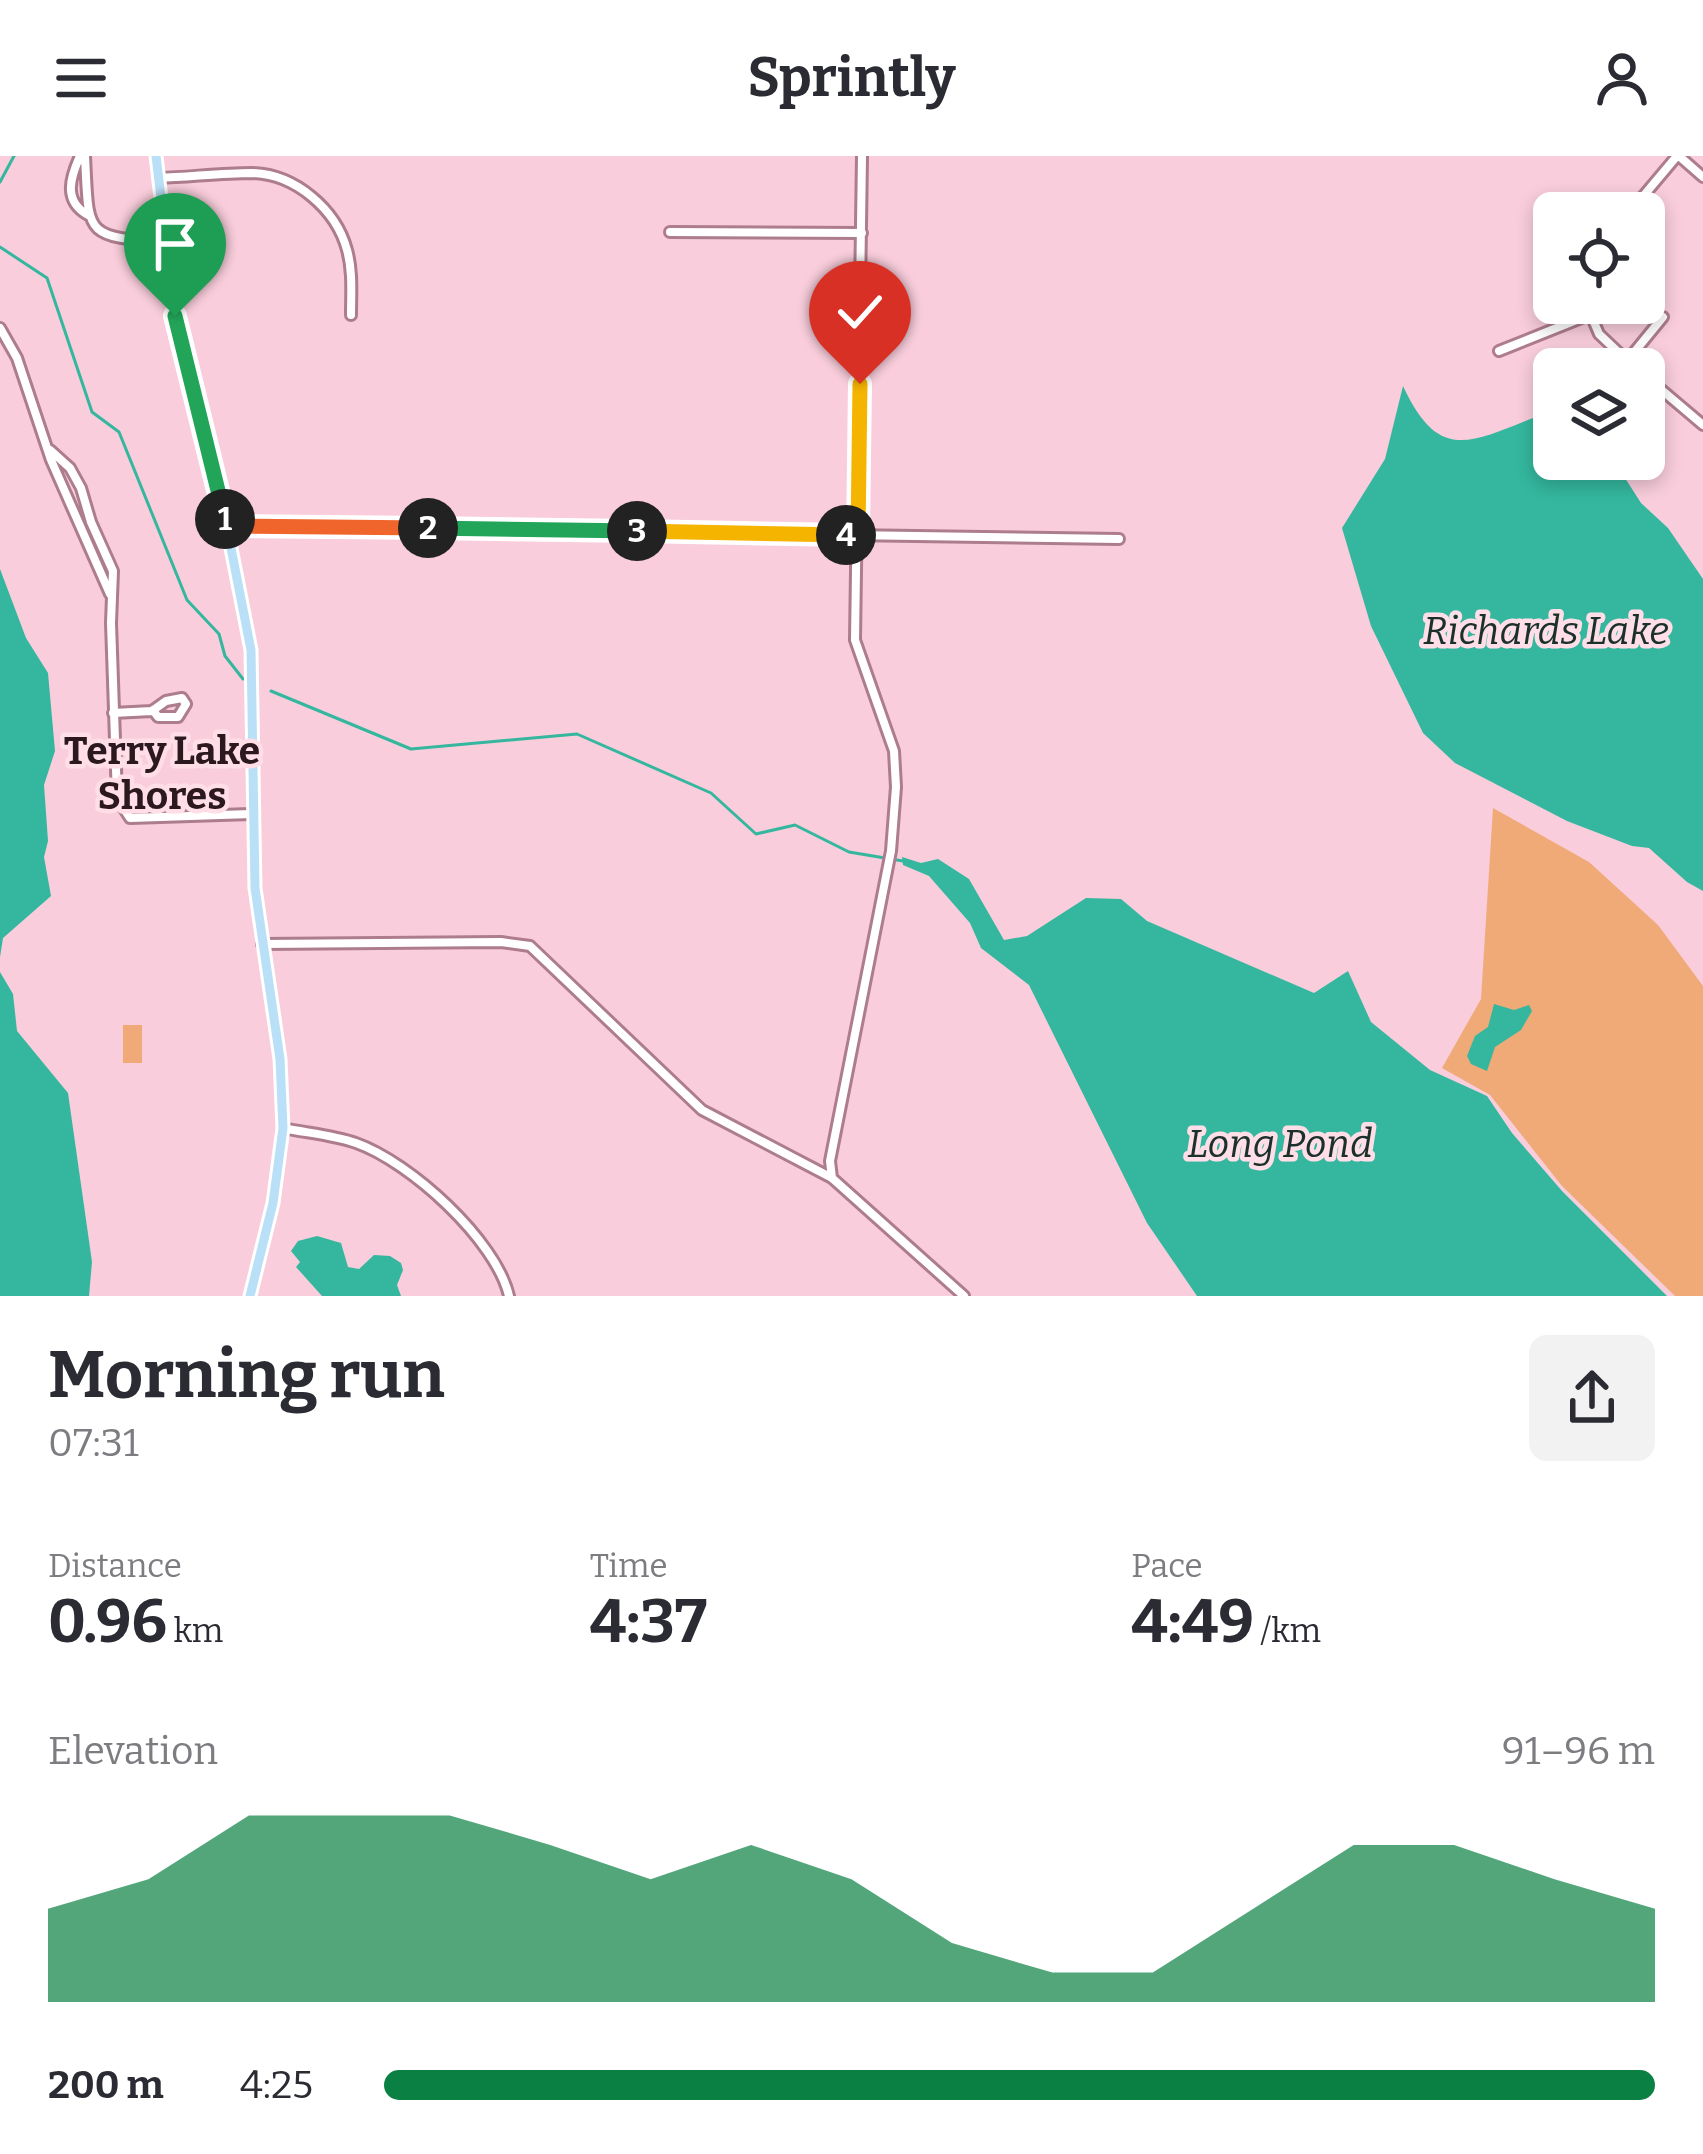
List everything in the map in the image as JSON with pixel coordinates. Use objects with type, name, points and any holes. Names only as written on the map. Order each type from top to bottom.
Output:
[{"type":"main road","points":[[156,156],[175,316],[251,650],[251,814],[262,944],[280,1059],[283,1128],[273,1203],[250,1296]]},
{"type":"street","points":[[82,156],[70,181],[70,196],[89,216]]},
{"type":"street","points":[[82,156],[89,216],[101,235],[164,242]]},
{"type":"street","points":[[832,1178],[830,1161],[891,851],[894,751],[855,640],[862,156]]},
{"type":"street","points":[[1647,192],[1678,156],[1703,177]]},
{"type":"street","points":[[159,178],[254,173],[291,182],[308,193],[335,223],[347,250],[351,316]]},
{"type":"street","points":[[670,232],[862,233]]},
{"type":"street","points":[[1499,352],[1567,324]]},
{"type":"street","points":[[1594,324],[1612,348]]},
{"type":"street","points":[[1638,348],[1657,324]]},
{"type":"street","points":[[0,328],[17,358],[111,595]]},
{"type":"street","points":[[1665,393],[1703,425]]},
{"type":"street","points":[[50,450],[70,468],[81,488],[113,571],[117,798],[125,815],[251,814]]},
{"type":"street","points":[[226,526],[1119,539]]},
{"type":"street","points":[[113,713],[152,711]]},
{"type":"street","points":[[262,944],[501,942],[530,946],[702,1110],[832,1178],[964,1296]]},
{"type":"street","points":[[283,1128],[355,1143],[383,1156],[475,1231],[498,1264],[509,1296]]},
{"type":"shaded area","points":[[1493,808],[1589,862],[1658,925],[1703,986],[1703,1296],[1675,1296],[1562,1186],[1490,1095],[1442,1068],[1481,999]]},
{"type":"shaded area","points":[[123,1025],[142,1025],[142,1063],[123,1063]]},
{"type":"water","name":"Richards Lake","points":[[1403,386],[1429,426],[1457,440],[1490,435],[1533,418],[1533,480],[1626,480],[1641,503],[1668,528],[1703,579],[1703,891],[1649,848],[1567,821],[1455,763],[1423,733],[1371,626],[1342,528],[1385,459]]},
{"type":"water","points":[[0,569],[26,638],[48,673],[55,751],[44,785],[48,841],[44,857],[51,896],[3,938],[0,957]]},
{"type":"water","name":"Long Pond","points":[[902,857],[921,863],[938,859],[969,879],[1004,940],[1027,936],[1086,898],[1121,899],[1147,921],[1314,993],[1348,971],[1371,1022],[1430,1070],[1487,1096],[1562,1191],[1667,1296],[1197,1296],[1147,1223],[1029,985],[981,948],[970,923],[929,876],[903,865]]},
{"type":"water","points":[[0,972],[13,994],[17,1031],[68,1093],[92,1262],[89,1296],[0,1296]]},
{"type":"water","points":[[1494,1004],[1514,1010],[1529,1005],[1532,1011],[1521,1030],[1495,1047],[1487,1071],[1471,1064],[1467,1056],[1475,1036],[1488,1027]]},
{"type":"water","points":[[317,1236],[341,1243],[348,1267],[359,1269],[374,1255],[401,1263],[397,1285],[401,1296],[322,1296],[296,1267],[300,1262],[291,1251],[298,1241]]},
{"type":"waterway","points":[[0,182],[14,156]]},
{"type":"waterway","points":[[0,247],[47,278],[92,412],[119,432],[187,600],[219,634],[225,656],[243,679]]},
{"type":"waterway","points":[[271,691],[411,749],[577,734],[711,793],[756,834],[795,825],[849,852],[903,861]]},
{"type":"district","name":"Terry Lake Shores","points":[[162,774]]},
{"type":"route","points":[[175,316],[226,526],[858,535],[860,384]]}]
